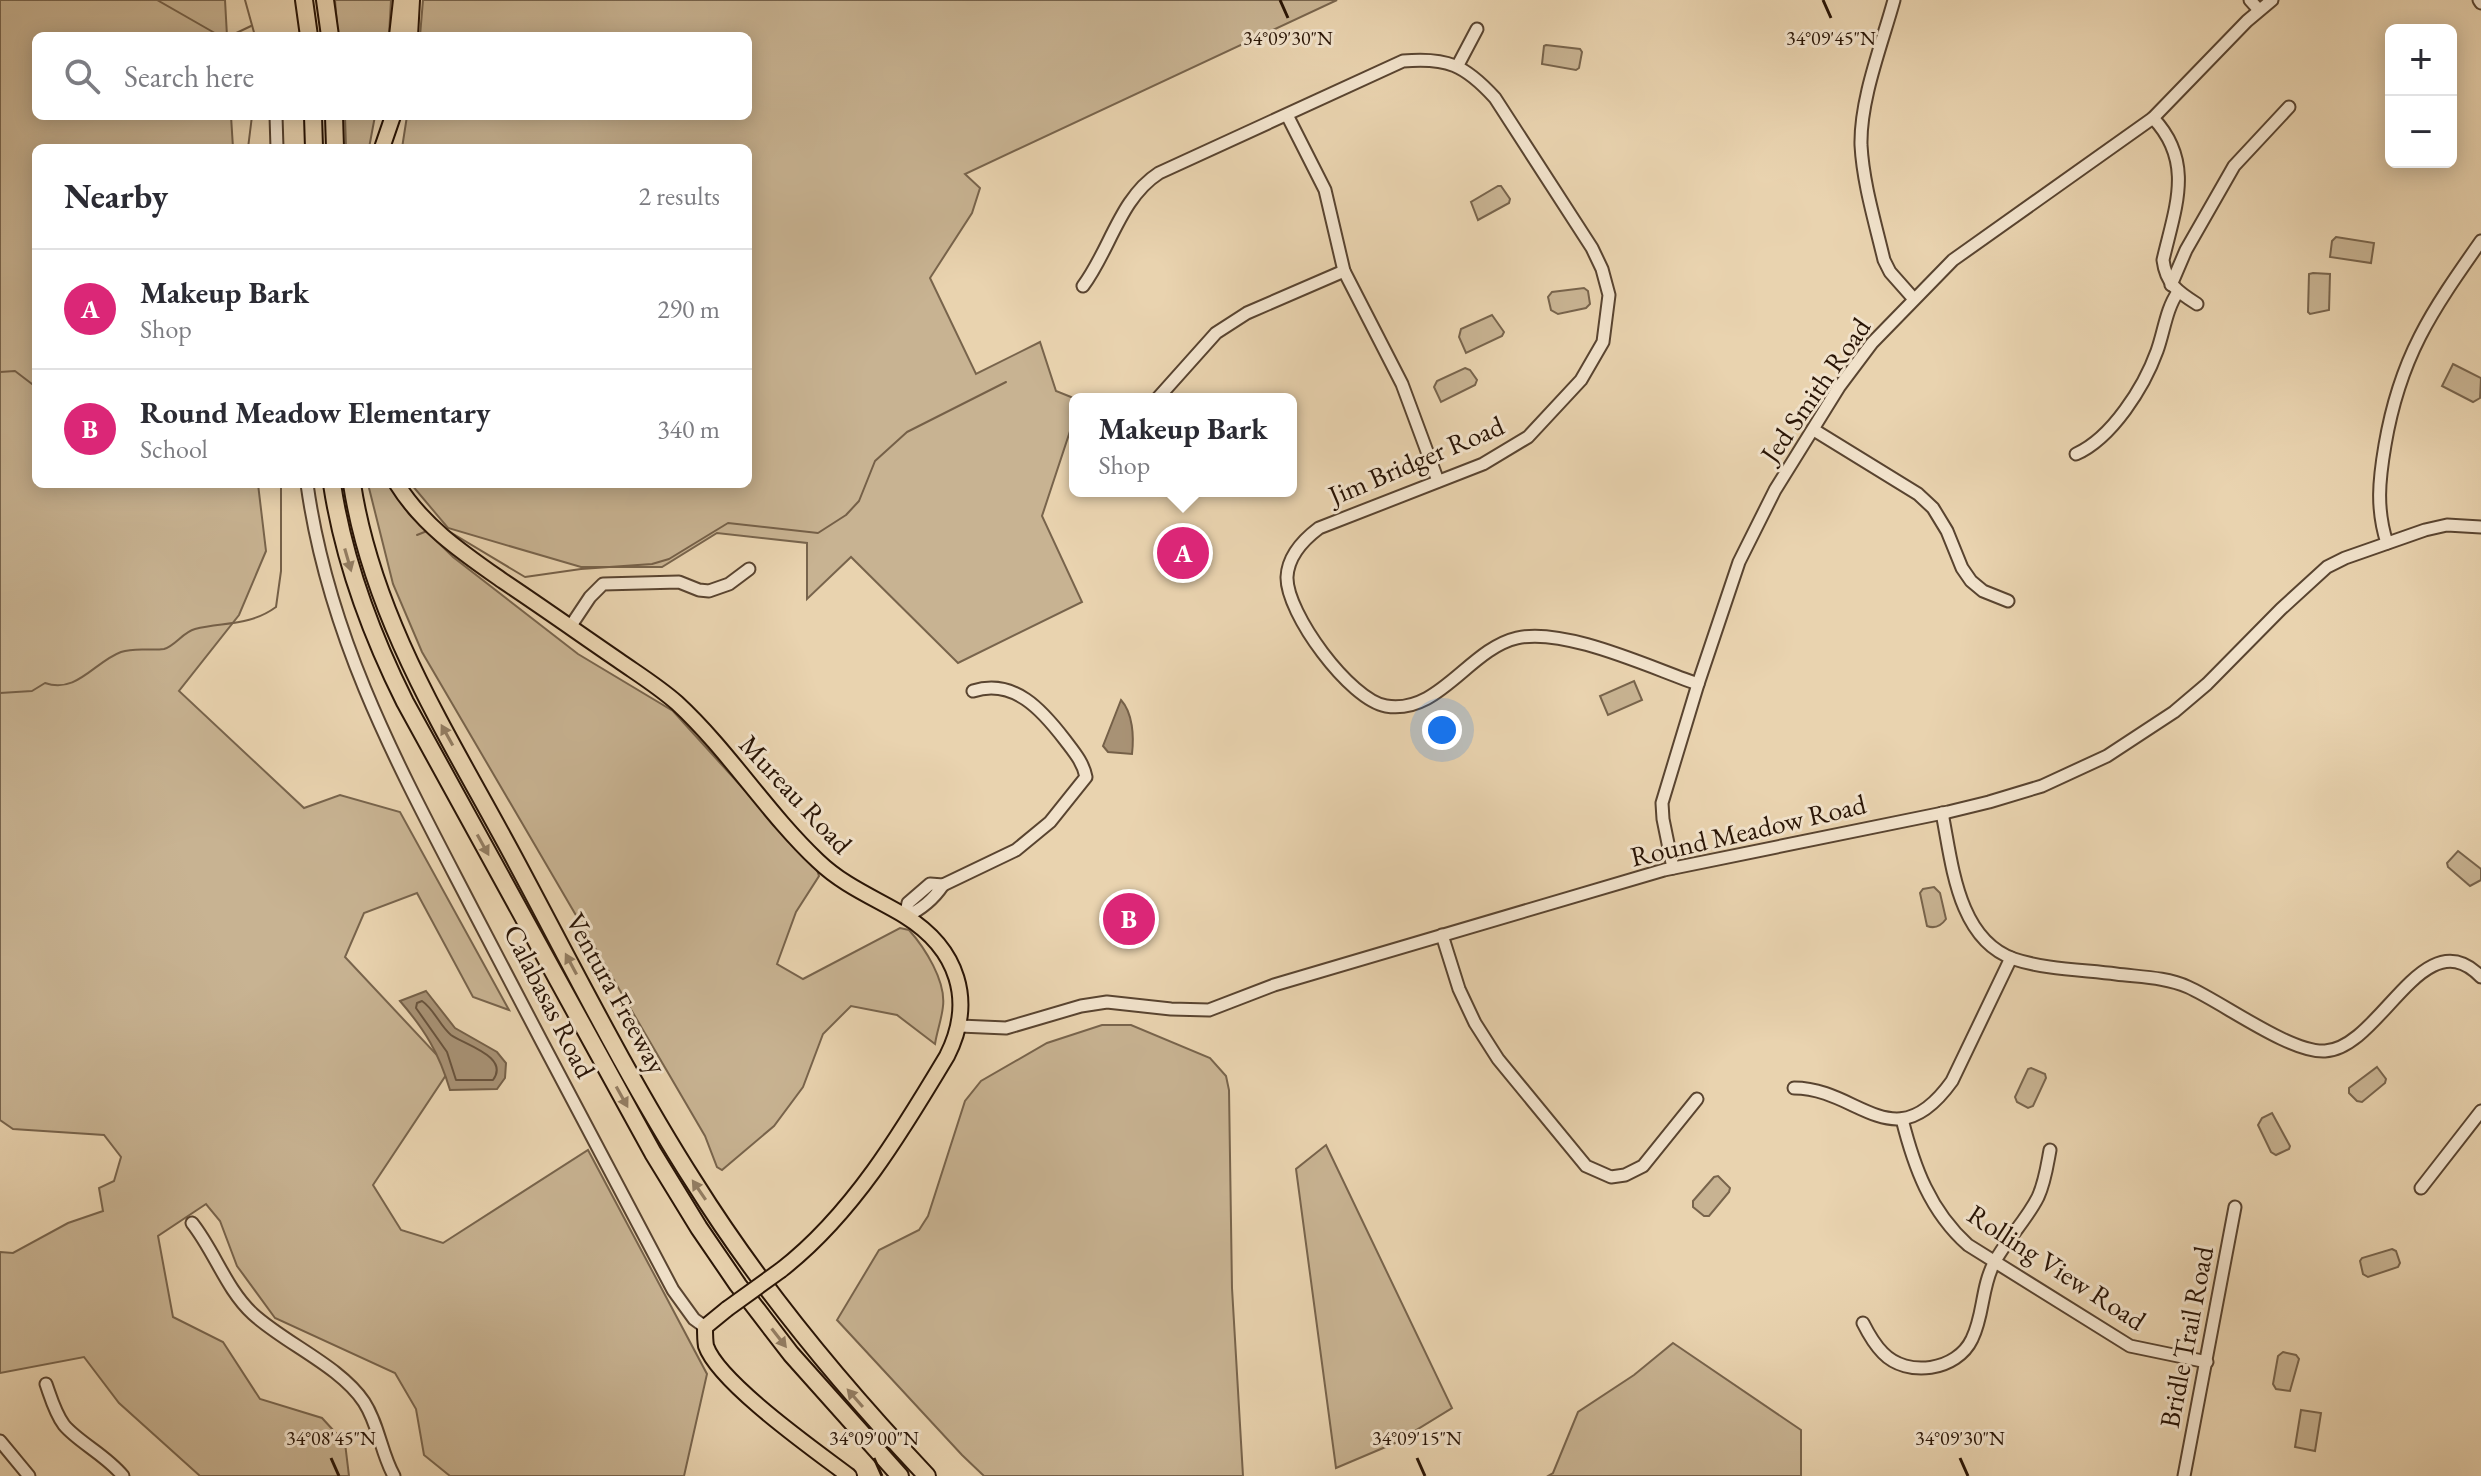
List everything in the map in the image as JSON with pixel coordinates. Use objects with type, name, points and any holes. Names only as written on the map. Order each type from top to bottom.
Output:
[{"type":"highway","points":[[304,0],[308,32]]},
{"type":"highway","points":[[325,0],[329,32]]},
{"type":"highway","points":[[313,120],[314,144]]},
{"type":"highway","points":[[334,120],[335,144]]},
{"type":"highway","name":"Ventura Freeway","points":[[333,488],[347,559],[381,655],[653,1153],[738,1285],[829,1399],[900,1476]]},
{"type":"highway","name":"Ventura Freeway","points":[[353,488],[375,581],[414,675],[680,1158],[739,1250],[797,1330],[927,1476]]},
{"type":"main road","points":[[397,32],[401,0]]},
{"type":"main road","points":[[410,32],[412,0]]},
{"type":"main road","points":[[383,144],[389,120]]},
{"type":"main road","name":"Mureau Road","points":[[400,488],[413,508],[449,542],[677,704],[831,873],[905,917],[938,944],[953,969],[961,1001],[960,1026]]},
{"type":"main road","points":[[705,1327],[781,1270],[831,1227],[935,1076],[960,1026]]},
{"type":"main road","name":"Calabasas Road","points":[[705,1327],[707,1348],[734,1382],[779,1423],[849,1476]]},
{"type":"street","points":[[1894,0],[1863,119],[1861,144],[1864,172],[1884,260],[1890,272],[1913,298]]},
{"type":"street","points":[[2250,0],[2259,10]]},
{"type":"street","name":"Jed Smith Road","points":[[1673,868],[1662,803],[1739,562],[1775,490],[1839,387],[1872,343],[1953,260],[2153,118],[2272,0]]},
{"type":"street","points":[[1083,286],[1097,268],[1129,203],[1148,180],[1210,148],[1403,61],[1428,58],[1458,65],[1477,29]]},
{"type":"street","name":"Jim Bridger Road","points":[[1458,65],[1479,80],[1495,98],[1592,248],[1609,295],[1603,342],[1581,380],[1528,437],[1483,464],[1319,528],[1305,539],[1294,554],[1287,574],[1296,613],[1354,690],[1368,701],[1386,706],[1403,707],[1436,693],[1496,645],[1521,637],[1541,636],[1577,642],[1698,684]]},
{"type":"street","points":[[2076,454],[2090,448],[2098,440],[2143,384],[2156,353],[2186,250],[2234,166],[2289,107]]},
{"type":"street","points":[[1287,115],[1330,202],[1344,271],[1402,384],[1438,481]]},
{"type":"street","points":[[2153,118],[2175,151],[2180,173],[2163,260],[2165,273],[2175,288],[2197,304]]},
{"type":"street","points":[[276,120],[277,144]]},
{"type":"street","points":[[2387,543],[2381,521],[2379,481],[2397,391],[2409,356],[2425,324],[2481,241]]},
{"type":"street","points":[[1162,393],[1216,333],[1247,313],[1344,271]]},
{"type":"street","points":[[1814,430],[1918,494],[1933,508],[1971,581],[1983,591],[2008,601]]},
{"type":"street","name":"Calabasas Road","points":[[308,488],[319,552],[335,613],[356,671],[385,735],[565,1088],[673,1290],[694,1319],[705,1327]]},
{"type":"street","name":"Round Meadow Road","points":[[960,1026],[1006,1028],[1081,1006],[1107,1002],[1209,1010],[1266,987],[1673,868],[1942,813],[2028,791],[2126,746],[2174,712],[2207,684],[2314,577],[2345,558],[2447,525],[2481,527]]},
{"type":"street","points":[[570,627],[603,584],[679,582],[709,591],[729,584],[749,569]]},
{"type":"street","points":[[905,917],[917,912],[935,897],[943,885],[1016,850],[1050,822],[1086,777],[1083,764],[1047,716],[1028,698],[1008,690],[986,687],[973,691]]},
{"type":"street","points":[[1942,813],[1966,912],[1983,937],[2011,958],[2185,985],[2284,1039],[2324,1052],[2346,1045],[2364,1032],[2419,973],[2433,964],[2450,961],[2465,965],[2481,977]]},
{"type":"street","points":[[1442,935],[1459,989],[1475,1023],[1498,1059],[1586,1166],[1611,1177],[1625,1175],[1643,1166],[1697,1099]]},
{"type":"street","points":[[1794,1088],[1823,1094],[1875,1115],[1902,1119],[1923,1112],[1939,1100],[1952,1081],[2011,958]]},
{"type":"street","points":[[2421,1188],[2481,1111]]},
{"type":"street","name":"Rolling View Road","points":[[1902,1119],[1911,1154],[1935,1207],[1949,1228],[1968,1245],[2130,1346],[2207,1362]]},
{"type":"street","points":[[1863,1323],[1884,1355],[1907,1367],[1922,1368],[1948,1363],[1966,1350],[1972,1339],[1986,1280],[2037,1199],[2045,1181],[2050,1150]]},
{"type":"street","name":"Bridle Trail Road","points":[[2184,1476],[2235,1207]]},
{"type":"street","points":[[192,1223],[207,1241],[233,1292],[253,1314],[341,1379],[363,1401],[394,1476]]},
{"type":"street","points":[[46,1384],[54,1409],[66,1428],[111,1461],[123,1476]]},
{"type":"street","points":[[0,1441],[29,1476]]},
{"type":"shaded area","points":[[0,0],[225,0],[227,32],[32,32],[32,120],[231,120],[233,144],[32,144],[32,488],[258,488],[266,551],[239,615],[179,691],[304,808],[340,795],[400,812],[509,1010],[473,997],[417,893],[364,913],[345,957],[450,1069],[373,1185],[401,1230],[443,1243],[588,1150],[707,1374],[684,1476],[450,1476],[424,1455],[416,1409],[395,1373],[275,1318],[237,1266],[220,1221],[206,1204],[158,1236],[173,1317],[223,1342],[260,1399],[322,1418],[345,1443],[349,1476],[200,1476],[119,1403],[84,1357],[0,1373],[0,1252],[13,1253],[68,1223],[103,1211],[99,1188],[114,1181],[121,1157],[104,1135],[13,1129],[0,1120]]},
{"type":"shaded area","points":[[335,0],[391,0],[389,32],[338,32]]},
{"type":"shaded area","points":[[423,0],[1337,0],[965,174],[980,188],[972,213],[930,278],[976,374],[1040,342],[1056,391],[1069,396],[1069,434],[1042,516],[1082,602],[958,663],[851,557],[807,599],[807,543],[717,533],[662,567],[581,567],[448,528],[414,488],[752,488],[752,144],[403,144],[406,120],[752,120],[752,32],[420,32]]},
{"type":"shaded area","points":[[1546,45],[1580,49],[1579,68],[1542,64]]},
{"type":"shaded area","points":[[345,120],[374,120],[370,144],[346,144]]},
{"type":"shaded area","points":[[1498,186],[1510,199],[1509,203],[1478,220],[1471,202]]},
{"type":"shaded area","points":[[2336,237],[2374,243],[2371,263],[2330,257],[2332,241]]},
{"type":"shaded area","points":[[2309,274],[2330,274],[2329,310],[2310,314]]},
{"type":"shaded area","points":[[1584,288],[1588,291],[1590,304],[1586,308],[1558,314],[1551,310],[1548,297],[1552,292]]},
{"type":"shaded area","points":[[1492,315],[1504,332],[1502,336],[1466,353],[1459,337],[1461,329]]},
{"type":"shaded area","points":[[2453,364],[2481,378],[2480,398],[2473,402],[2442,386]]},
{"type":"shaded area","points":[[1465,368],[1477,380],[1475,385],[1441,402],[1434,387],[1437,381]]},
{"type":"shaded area","points":[[369,488],[391,488],[409,514],[453,557],[578,654],[673,711],[817,870],[819,876],[796,912],[777,964],[803,979],[900,928],[909,930],[928,955],[941,986],[943,1006],[935,1044],[897,1015],[851,1006],[823,1034],[803,1087],[774,1126],[722,1170],[717,1167],[705,1136],[422,652],[393,584]]},
{"type":"shaded area","points":[[1634,681],[1642,700],[1608,715],[1600,696]]},
{"type":"shaded area","points":[[2458,851],[2481,869],[2481,880],[2470,886],[2448,867],[2447,863]]},
{"type":"shaded area","points":[[1934,887],[1940,893],[1946,919],[1933,927],[1927,926],[1920,893],[1923,889]]},
{"type":"shaded area","points":[[1102,1025],[1131,1025],[1210,1058],[1226,1076],[1229,1090],[1232,1288],[1243,1476],[984,1476],[837,1320],[879,1250],[919,1230],[928,1216],[965,1101],[981,1081],[1047,1043]]},
{"type":"shaded area","points":[[2377,1067],[2386,1079],[2385,1083],[2362,1102],[2357,1101],[2349,1093],[2349,1088]]},
{"type":"shaded area","points":[[2031,1068],[2045,1074],[2046,1078],[2033,1106],[2028,1108],[2017,1102],[2015,1097]]},
{"type":"shaded area","points":[[2272,1113],[2290,1146],[2276,1155],[2271,1152],[2258,1125],[2262,1118]]},
{"type":"shaded area","points":[[1326,1145],[1452,1408],[1395,1443],[1336,1468],[1296,1169]]},
{"type":"shaded area","points":[[1718,1176],[1730,1188],[1729,1192],[1709,1216],[1704,1216],[1693,1207],[1693,1201]]},
{"type":"shaded area","points":[[2392,1249],[2396,1251],[2400,1263],[2398,1267],[2368,1277],[2363,1274],[2362,1258]]},
{"type":"shaded area","points":[[1673,1343],[1801,1430],[1801,1476],[1548,1476],[1553,1473],[1578,1412],[1634,1375]]},
{"type":"shaded area","points":[[2283,1352],[2296,1355],[2299,1359],[2290,1391],[2276,1389],[2273,1384],[2278,1356]]},
{"type":"shaded area","points":[[2301,1410],[2321,1413],[2315,1451],[2295,1447]]},
{"type":"water","points":[[1121,700],[1132,726],[1132,754],[1108,752],[1103,746]]},
{"type":"water","points":[[426,991],[455,1028],[497,1052],[506,1063],[505,1078],[497,1089],[450,1090],[430,1042],[400,1001]]},
{"type":"waterway","points":[[157,0],[213,32]]},
{"type":"waterway","points":[[245,0],[254,32]]},
{"type":"waterway","points":[[238,32],[251,26]]},
{"type":"waterway","points":[[248,144],[252,120]]},
{"type":"waterway","points":[[0,372],[15,371],[32,384]]},
{"type":"waterway","points":[[440,526],[525,577],[652,564],[669,559],[728,523],[818,533],[846,515],[859,501],[875,461],[907,432],[1006,382]]},
{"type":"waterway","points":[[0,693],[32,691],[45,683],[67,684],[121,652],[164,649],[191,631],[247,620],[276,607],[281,571],[281,488]]},
{"type":"waterway","points":[[417,535],[427,531]]},
{"type":"place","name":"Makeup Bark","points":[[1183,553]]},
{"type":"place","name":"Round Meadow Elementary","points":[[1129,919]]}]
